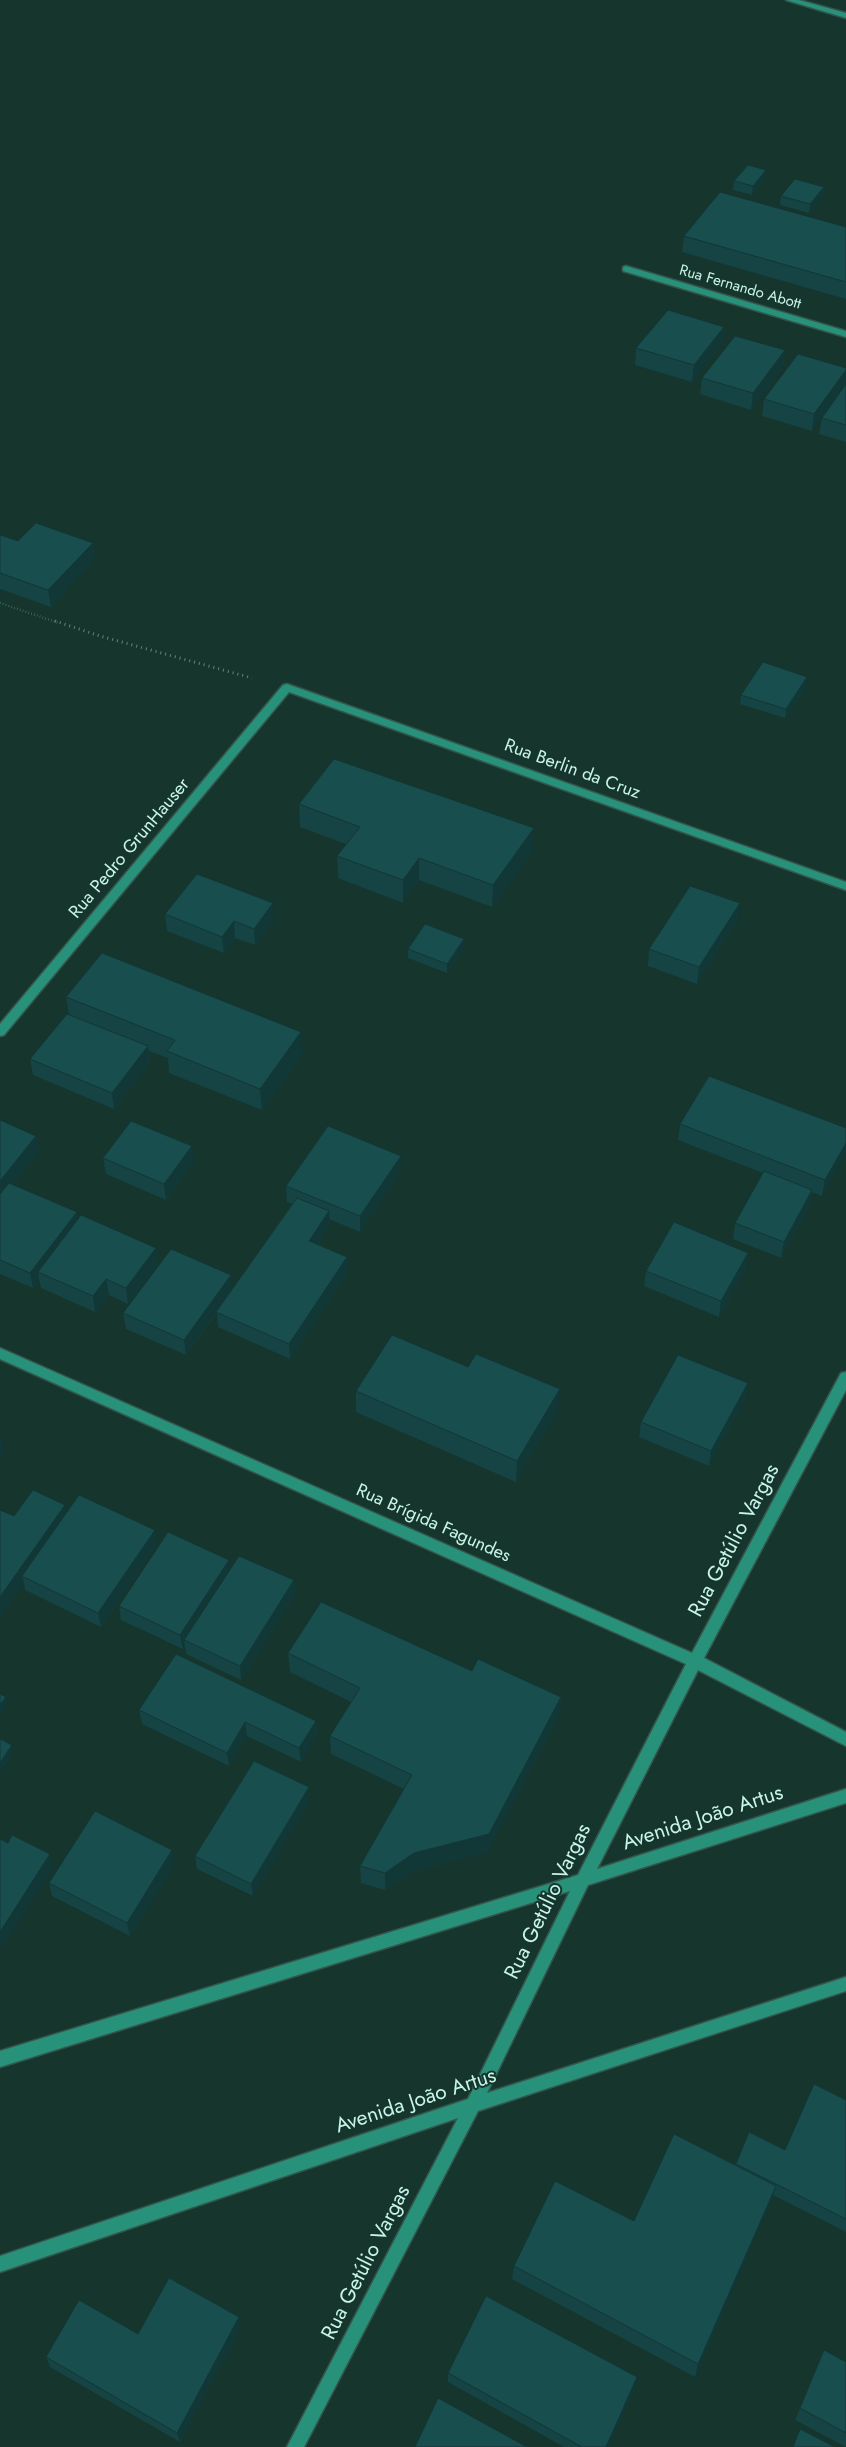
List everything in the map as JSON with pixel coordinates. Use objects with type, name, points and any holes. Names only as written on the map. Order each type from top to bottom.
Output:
[{"type":"street","points":[[790,0],[846,16]]},
{"type":"street","name":"Rua Fernando Abott","points":[[626,270],[846,334]]},
{"type":"street","name":"Rua Berlin da Cruz","points":[[287,687],[846,886]]},
{"type":"street","name":"Rua Pedro GrunHauser","points":[[0,1032],[287,687]]},
{"type":"street","name":"Rua Brígida Fagundes","points":[[0,1353],[695,1661],[846,1739]]},
{"type":"street","name":"Rua Getúlio Vargas","points":[[295,2447],[474,2104],[583,1880],[695,1661],[846,1377]]},
{"type":"street","name":"Avenida João Artus","points":[[0,2059],[583,1880],[846,1796]]},
{"type":"street","name":"Avenida João Artus","points":[[0,2264],[474,2104],[846,1984]]},
{"type":"path","points":[[0,603],[100,636],[287,687]]},
{"type":"building","points":[[748,165],[766,170],[753,186],[734,181]]},
{"type":"building","points":[[795,179],[824,187],[810,204],[781,196]]},
{"type":"building","points":[[720,192],[846,227],[846,282],[684,236]]},
{"type":"building","points":[[668,310],[724,327],[694,365],[636,348]]},
{"type":"building","points":[[735,336],[785,350],[753,393],[702,378]]},
{"type":"building","points":[[798,354],[846,368],[814,414],[764,399]]},
{"type":"building","points":[[846,384],[846,425],[822,418]]},
{"type":"building","points":[[36,523],[93,543],[48,590],[0,573],[0,535],[18,541]]},
{"type":"building","points":[[763,662],[807,677],[786,709],[741,695]]},
{"type":"building","points":[[334,759],[534,828],[493,885],[419,858],[403,880],[337,856],[360,827],[299,804]]},
{"type":"building","points":[[197,874],[273,903],[254,929],[234,921],[222,937],[165,914]]},
{"type":"building","points":[[690,886],[740,903],[699,967],[649,949]]},
{"type":"building","points":[[425,924],[464,939],[447,964],[408,949]]},
{"type":"building","points":[[102,953],[301,1032],[260,1089],[167,1051],[175,1040],[66,997]]},
{"type":"building","points":[[67,1014],[148,1046],[112,1093],[30,1059]]},
{"type":"building","points":[[709,1076],[846,1128],[846,1143],[825,1180],[680,1124]]},
{"type":"building","points":[[0,1120],[36,1136],[0,1181]]},
{"type":"building","points":[[131,1121],[192,1146],[164,1184],[103,1158]]},
{"type":"building","points":[[328,1126],[401,1156],[360,1216],[286,1186]]},
{"type":"building","points":[[764,1171],[812,1190],[784,1242],[735,1223]]},
{"type":"building","points":[[9,1183],[77,1212],[30,1273],[0,1260],[0,1194]]},
{"type":"building","points":[[297,1198],[329,1211],[309,1241],[347,1257],[289,1344],[216,1312]]},
{"type":"building","points":[[81,1215],[156,1248],[126,1288],[106,1279],[93,1296],[38,1272]]},
{"type":"building","points":[[674,1222],[748,1253],[721,1301],[646,1271]]},
{"type":"building","points":[[171,1249],[231,1275],[184,1340],[123,1313]]},
{"type":"building","points":[[392,1335],[468,1367],[476,1354],[560,1389],[517,1461],[356,1391]]},
{"type":"building","points":[[678,1355],[748,1383],[711,1451],[641,1422]]},
{"type":"building","points":[[33,1490],[65,1505],[0,1597],[0,1510],[14,1516]]},
{"type":"building","points":[[79,1495],[155,1530],[98,1613],[22,1576]]},
{"type":"building","points":[[168,1532],[229,1560],[180,1635],[119,1606]]},
{"type":"building","points":[[239,1556],[294,1580],[240,1666],[184,1640]]},
{"type":"building","points":[[321,1602],[472,1671],[478,1659],[561,1697],[489,1834],[414,1853],[385,1873],[360,1866],[412,1775],[330,1736],[360,1688],[288,1653]]},
{"type":"building","points":[[176,1654],[316,1721],[299,1748],[245,1722],[227,1753],[139,1710]]},
{"type":"building","points":[[0,1694],[6,1697],[0,1705]]},
{"type":"building","points":[[0,1739],[12,1745],[0,1763]]},
{"type":"building","points":[[254,1761],[309,1787],[251,1884],[195,1856]]},
{"type":"building","points":[[95,1811],[172,1850],[127,1923],[49,1883]]},
{"type":"building","points":[[12,1835],[50,1854],[0,1932],[0,1839],[8,1843]]},
{"type":"building","points":[[814,2084],[846,2100],[846,2219],[736,2164],[749,2132],[785,2150]]},
{"type":"building","points":[[674,2134],[776,2186],[698,2364],[514,2266],[555,2181],[634,2221]]},
{"type":"building","points":[[169,2278],[239,2317],[177,2433],[46,2357],[79,2300],[138,2334]]},
{"type":"building","points":[[486,2296],[637,2377],[606,2447],[582,2447],[448,2373]]},
{"type":"building","points":[[824,2350],[846,2362],[846,2433],[800,2408]]},
{"type":"building","points":[[438,2398],[527,2447],[415,2447]]},
{"type":"building","points":[[800,2429],[835,2447],[793,2447]]}]
